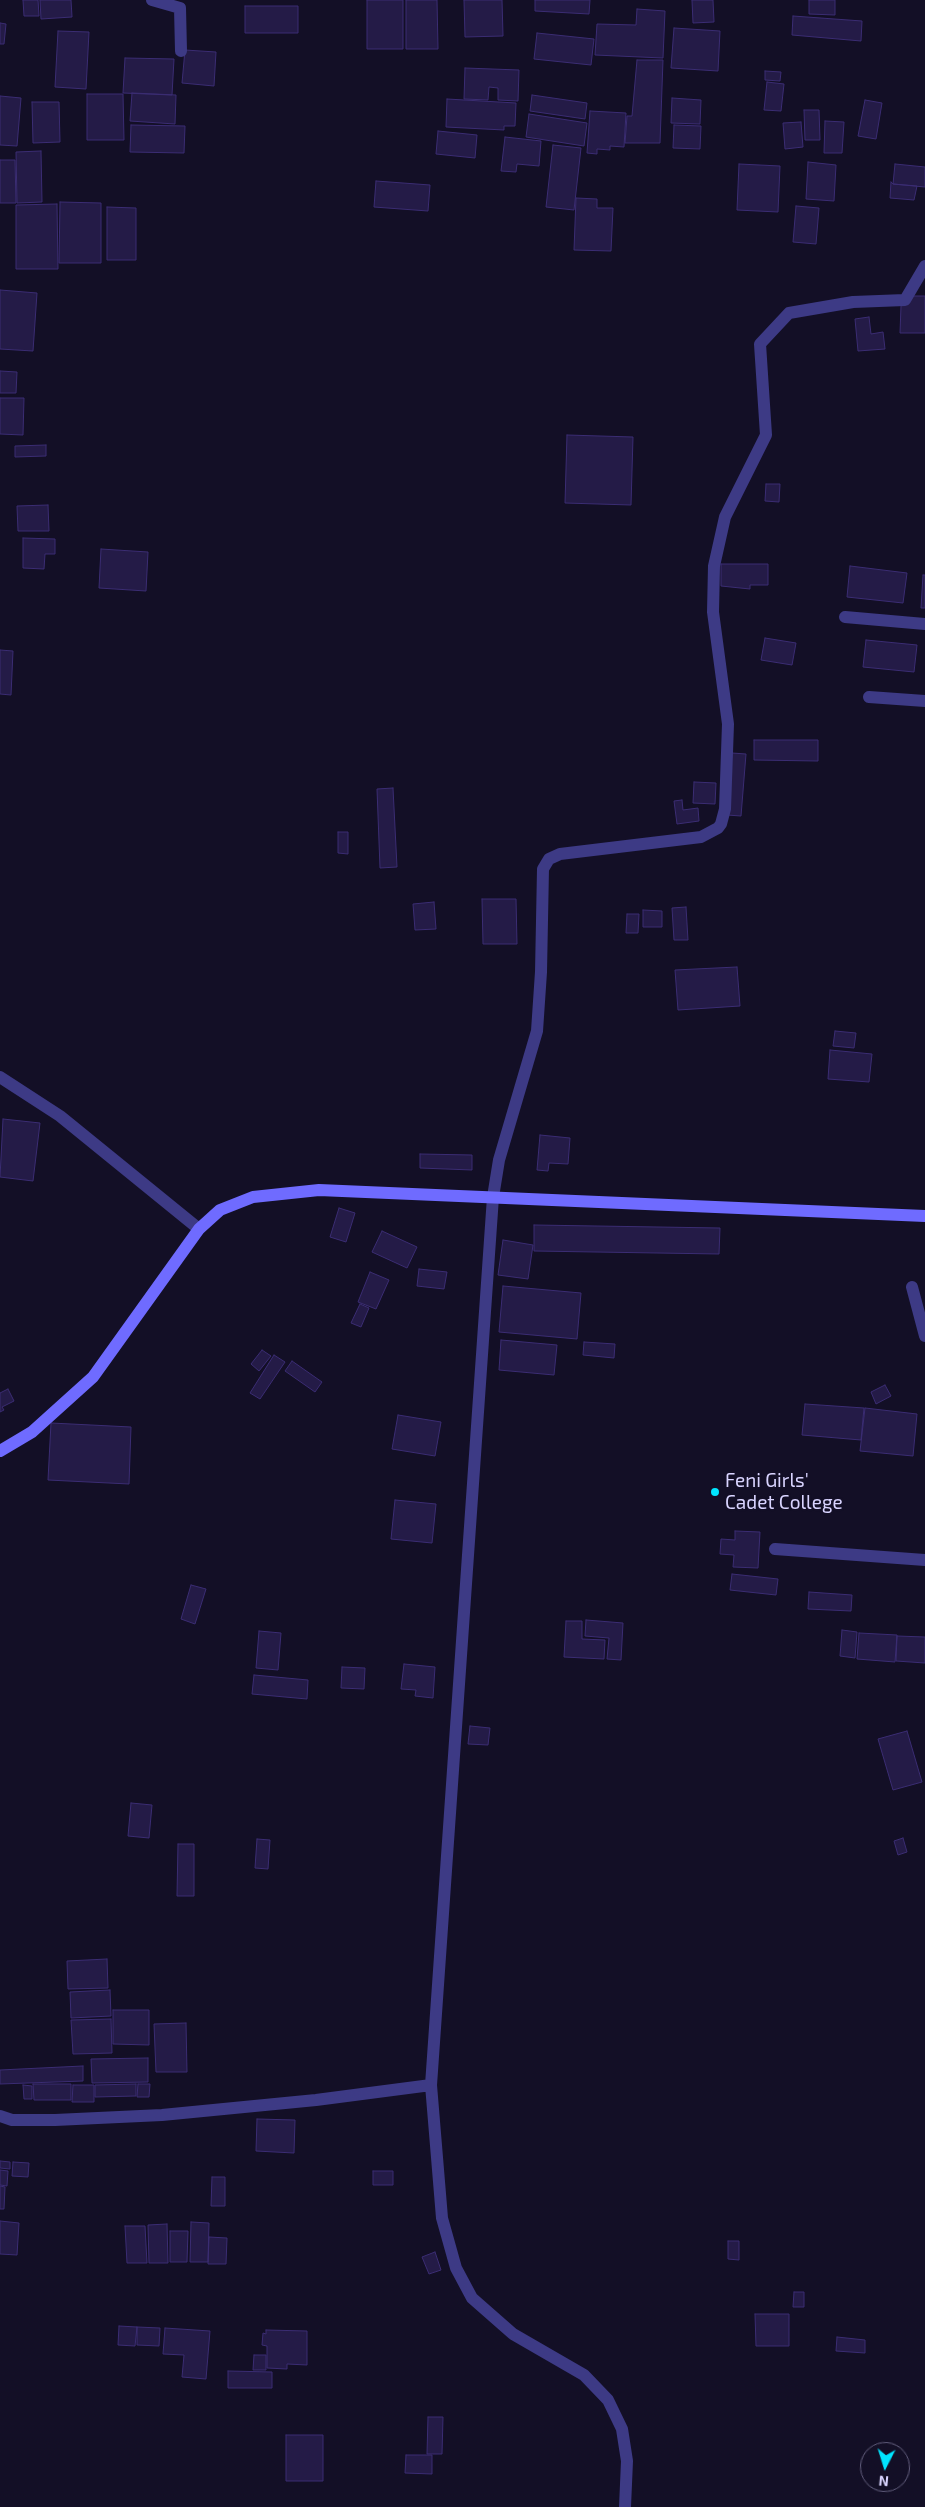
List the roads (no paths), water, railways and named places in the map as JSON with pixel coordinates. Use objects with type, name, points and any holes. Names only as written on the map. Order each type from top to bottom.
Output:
[{"type":"main road","points":[[0,1451],[32,1432],[92,1377],[199,1229],[220,1210],[253,1197],[319,1190],[925,1216]]},
{"type":"street","points":[[152,0],[180,8],[181,51]]},
{"type":"street","points":[[625,2507],[627,2461],[622,2428],[608,2400],[584,2375],[513,2334],[472,2298],[456,2268],[442,2218],[431,2085],[493,1197],[499,1160],[536,1031],[541,972],[543,869],[549,859],[560,854],[701,837],[718,828],[721,824],[725,809],[728,724],[713,612],[714,566],[725,517],[766,435],[760,344],[789,313],[853,302],[905,300],[925,266]]},
{"type":"street","points":[[845,617],[925,624]]},
{"type":"street","points":[[868,697],[925,702]]},
{"type":"street","points":[[0,1077],[60,1116],[199,1229]]},
{"type":"street","points":[[912,1287],[925,1336]]},
{"type":"street","points":[[775,1549],[925,1560]]},
{"type":"street","points":[[0,2116],[12,2120],[55,2120],[162,2115],[316,2100],[431,2085]]},
{"type":"place","name":"Feni Girls' Cadet College","points":[[715,1492]]}]
